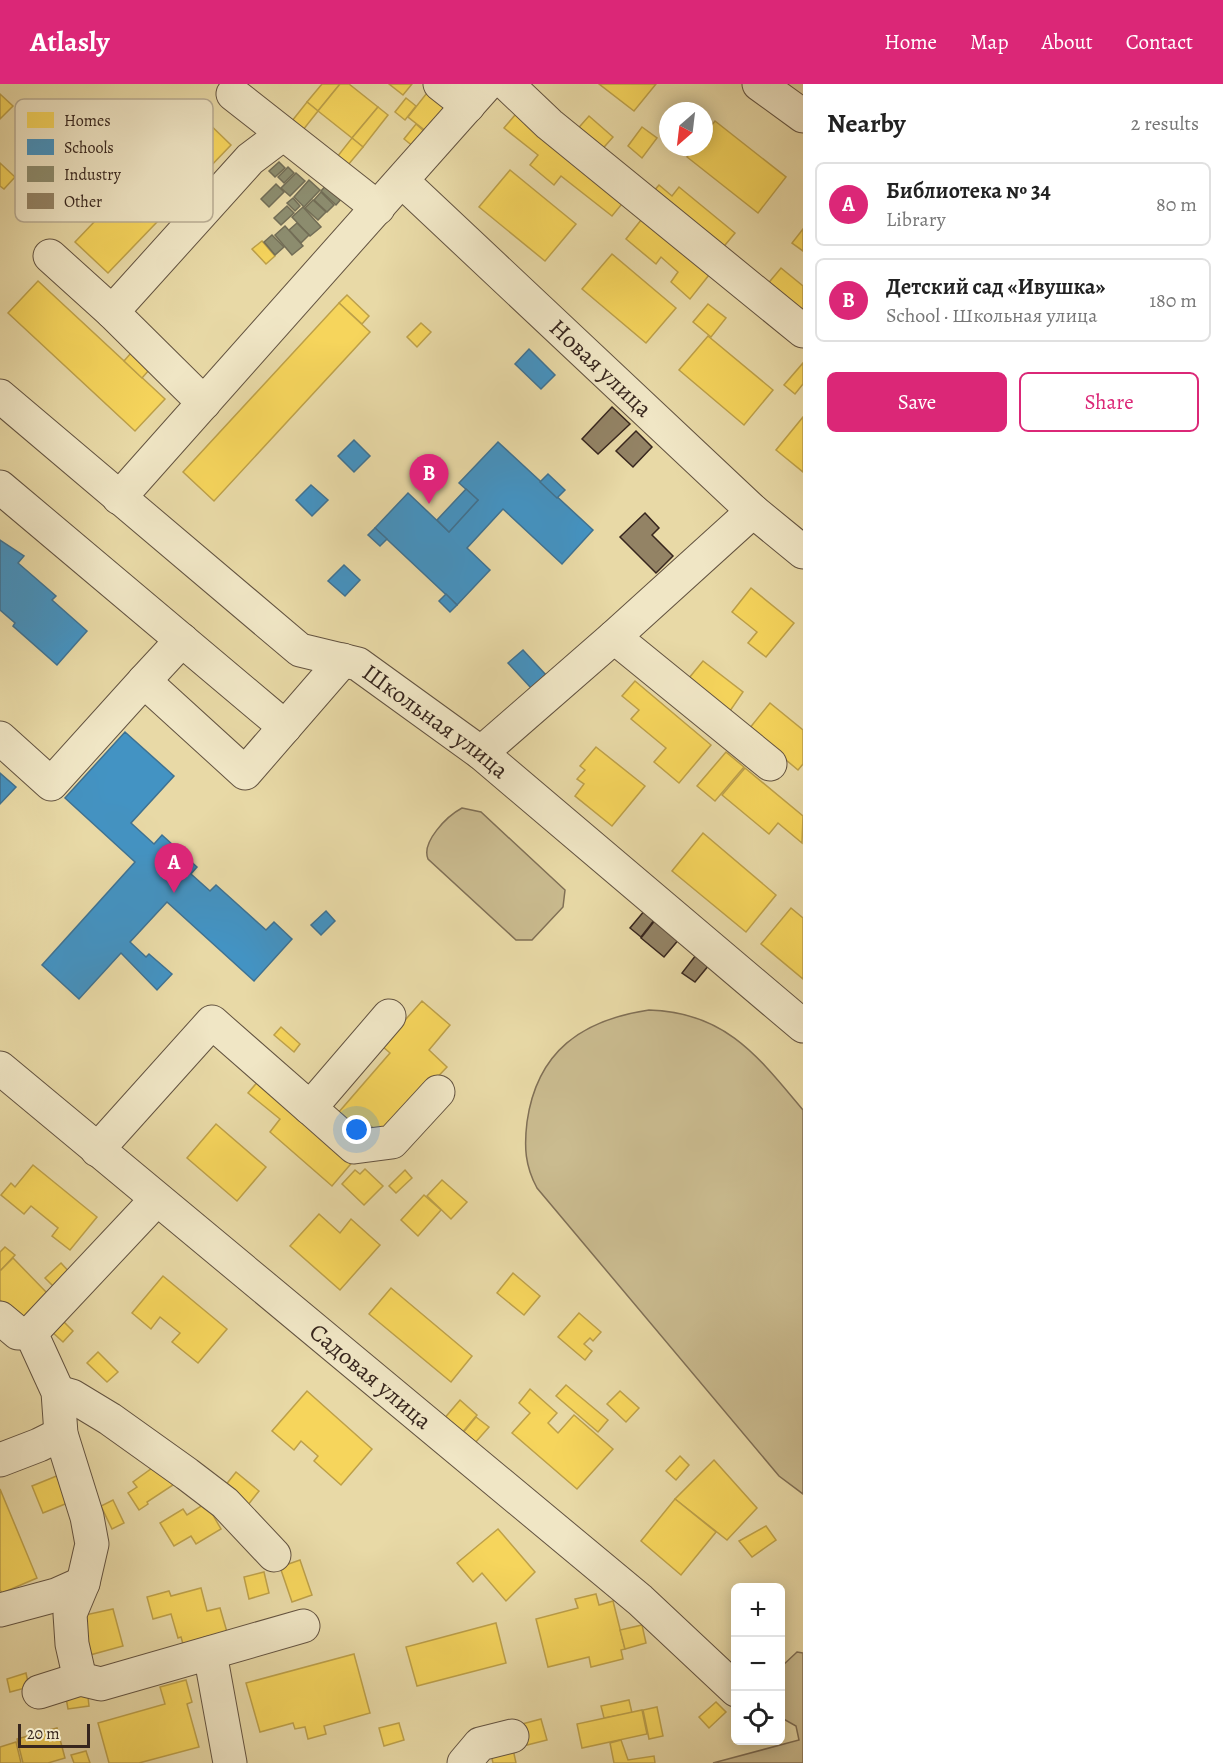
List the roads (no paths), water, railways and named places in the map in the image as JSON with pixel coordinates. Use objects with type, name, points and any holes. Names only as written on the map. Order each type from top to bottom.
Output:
[{"type":"street","points":[[120,498],[478,95],[440,84]]},
{"type":"street","points":[[507,84],[549,124],[803,331]]},
{"type":"street","points":[[759,84],[803,116]]},
{"type":"street","points":[[232,94],[378,208]]},
{"type":"street","points":[[213,200],[250,159],[283,134]]},
{"type":"street","name":"Новая улица","points":[[402,181],[753,511],[803,552]]},
{"type":"street","points":[[112,312],[193,222]]},
{"type":"street","points":[[50,256],[112,312],[204,403]]},
{"type":"street","name":"Школьная улица","points":[[0,396],[300,650],[358,664],[481,753],[803,1026]]},
{"type":"street","points":[[0,487],[285,727]]},
{"type":"street","points":[[481,753],[753,511]]},
{"type":"street","points":[[614,637],[770,764]]},
{"type":"street","points":[[0,738],[51,784],[182,640]]},
{"type":"street","points":[[144,681],[245,773],[343,660]]},
{"type":"street","points":[[310,1108],[389,1016]]},
{"type":"street","points":[[97,1150],[212,1022],[354,1147],[393,1142],[438,1092]]},
{"type":"street","name":"Садовая улица","points":[[0,1068],[640,1600],[731,1686]]},
{"type":"street","points":[[0,1318],[18,1333],[31,1333],[156,1200]]},
{"type":"street","points":[[31,1333],[58,1392],[61,1434],[87,1516],[92,1544],[83,1582],[70,1614],[72,1644],[80,1679]]},
{"type":"street","points":[[58,1392],[72,1395],[110,1419],[187,1474],[225,1503],[274,1555]]},
{"type":"street","points":[[0,1460],[61,1434]]},
{"type":"street","points":[[0,1610],[56,1595],[83,1582]]},
{"type":"street","points":[[39,1692],[80,1679],[101,1684],[303,1626]]},
{"type":"street","points":[[210,1653],[230,1763]]},
{"type":"street","points":[[464,1763],[480,1744],[512,1736]]},
{"type":"place","name":"Детский сад «Ивушка»","points":[[429,504]]},
{"type":"place","name":"Библиотека № 34","points":[[174,893]]}]
